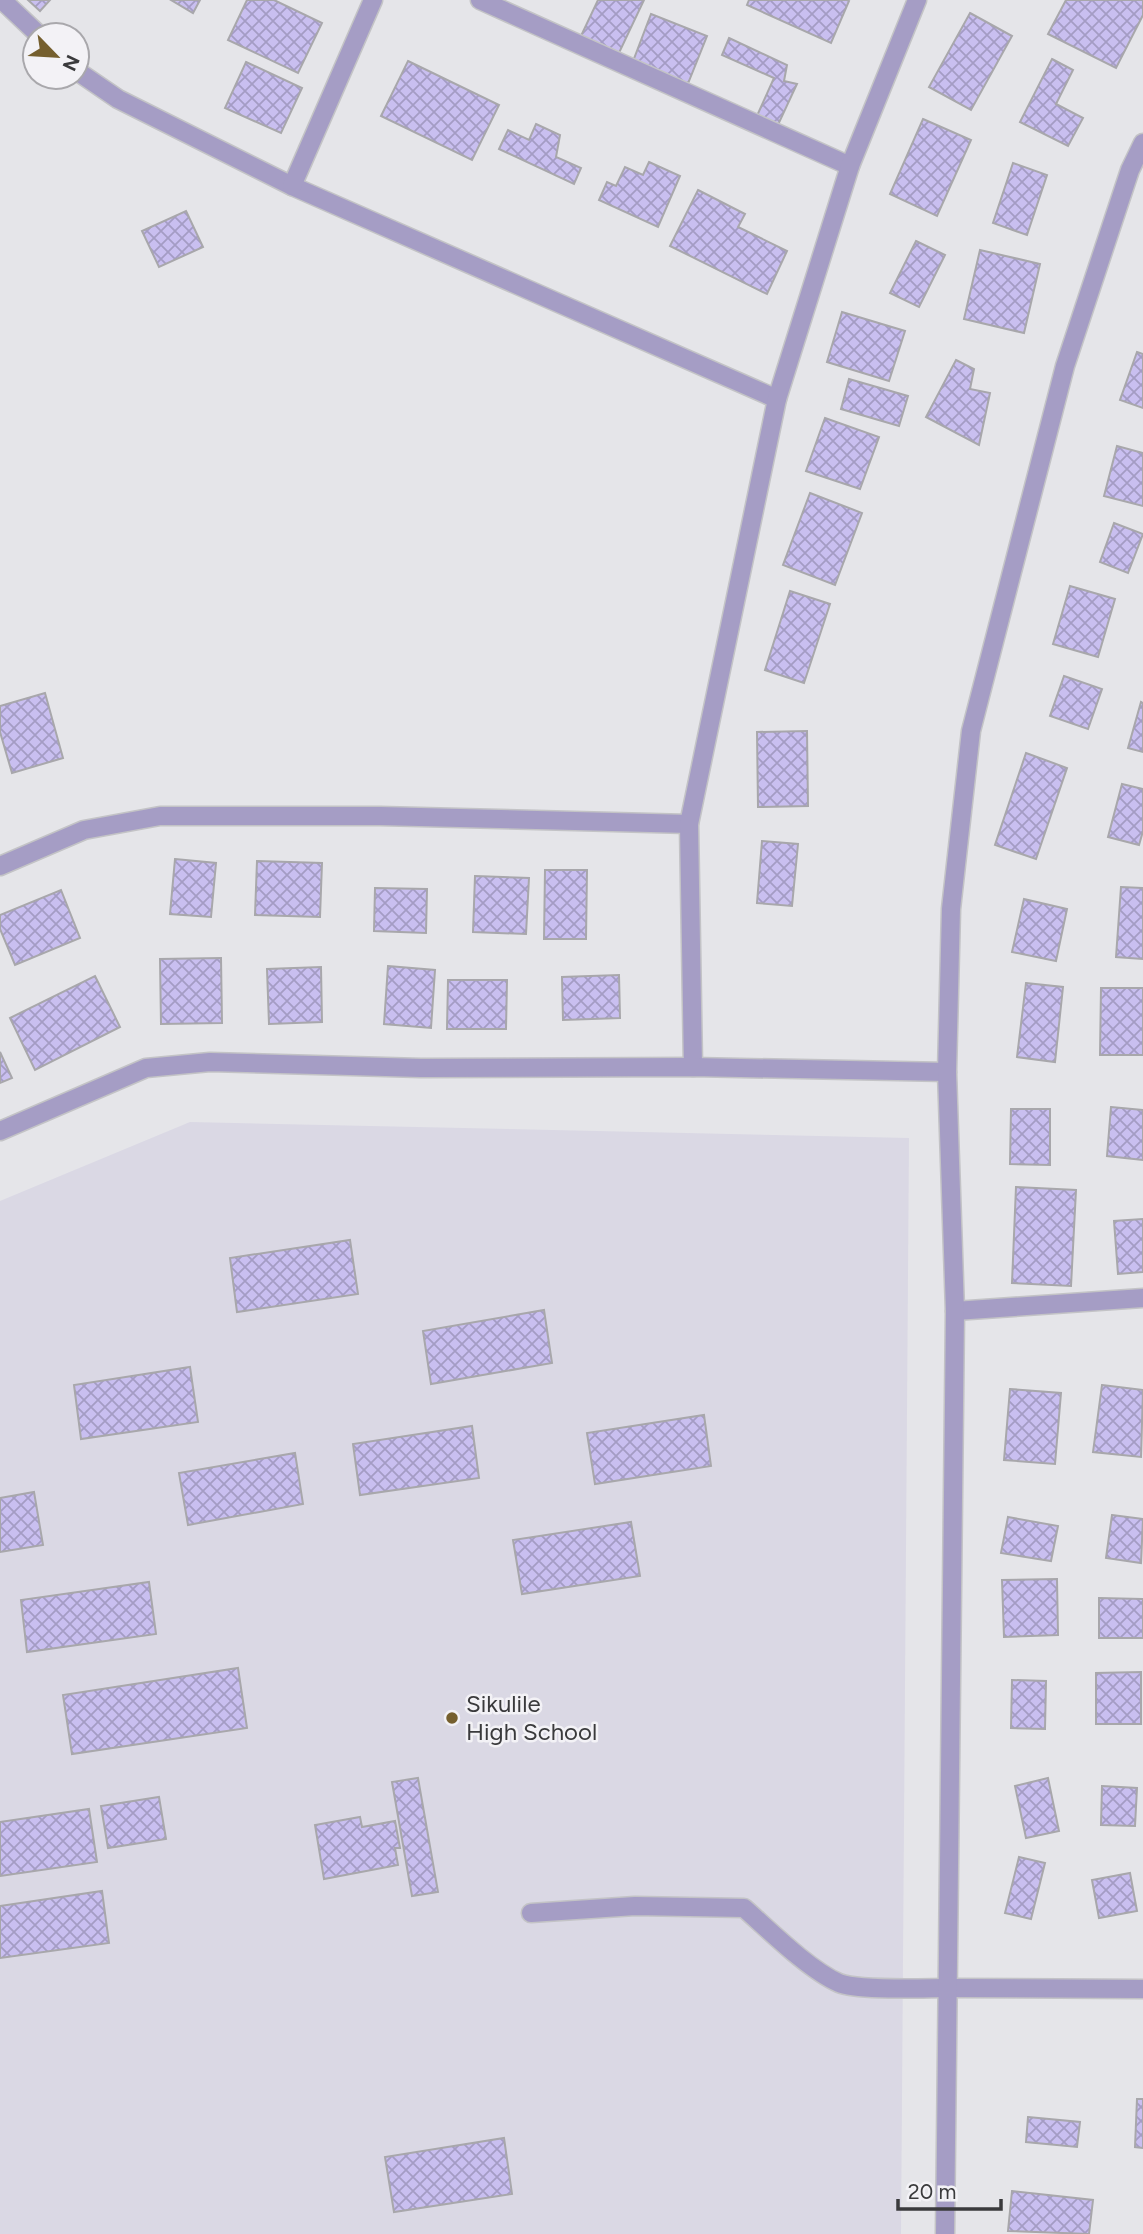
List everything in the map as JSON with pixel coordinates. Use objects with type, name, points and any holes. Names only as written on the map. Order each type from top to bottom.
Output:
[{"type":"street","points":[[2,0],[24,21]]},
{"type":"street","points":[[292,186],[373,0]]},
{"type":"street","points":[[480,0],[850,166]]},
{"type":"street","points":[[693,1067],[689,824],[777,398],[850,166],[917,0]]},
{"type":"street","points":[[91,81],[118,100],[292,186],[777,398]]},
{"type":"street","points":[[944,2234],[955,1311],[947,1072],[951,909],[971,731],[1065,366],[1130,170],[1143,143]]},
{"type":"street","points":[[0,866],[84,831],[160,816],[394,817],[689,824]]},
{"type":"street","points":[[0,1131],[146,1068],[184,1064],[285,1063],[421,1068],[693,1067],[947,1072]]},
{"type":"street","points":[[955,1311],[1143,1298]]},
{"type":"street","points":[[531,1913],[646,1906],[744,1908],[791,1950],[839,1983],[894,1988],[1143,1989]]},
{"type":"shaded area","name":"Sikulile High School","points":[[190,1122],[909,1138],[901,2234],[0,2234],[0,1201]]},
{"type":"building","points":[[28,0],[50,0],[40,11]]},
{"type":"building","points":[[171,0],[200,0],[193,13]]},
{"type":"building","points":[[247,0],[274,0],[322,23],[298,73],[228,40]]},
{"type":"building","points":[[598,0],[644,0],[618,55],[580,38]]},
{"type":"building","points":[[749,0],[849,1],[831,43],[747,5]]},
{"type":"building","points":[[1066,0],[1143,0],[1143,15],[1116,68],[1048,34]]},
{"type":"building","points":[[970,13],[1012,36],[971,110],[929,87]]},
{"type":"building","points":[[651,14],[707,36],[687,86],[632,64]]},
{"type":"building","points":[[729,38],[787,65],[784,81],[797,84],[777,127],[756,118],[774,78],[722,55]]},
{"type":"building","points":[[1052,59],[1073,70],[1056,104],[1083,118],[1068,146],[1020,122]]},
{"type":"building","points":[[408,61],[499,105],[472,160],[381,116]]},
{"type":"building","points":[[246,62],[302,88],[281,133],[225,108]]},
{"type":"building","points":[[923,119],[971,140],[937,216],[890,194]]},
{"type":"building","points":[[536,124],[560,135],[556,157],[581,168],[574,184],[499,149],[508,130],[529,140]]},
{"type":"building","points":[[649,162],[680,176],[658,227],[599,200],[607,182],[616,186],[625,167],[643,175]]},
{"type":"building","points":[[1013,163],[1047,175],[1027,235],[993,223]]},
{"type":"building","points":[[698,190],[745,214],[738,227],[787,251],[767,294],[670,246]]},
{"type":"building","points":[[186,211],[203,247],[159,267],[142,231]]},
{"type":"building","points":[[916,241],[945,255],[919,307],[890,293]]},
{"type":"building","points":[[980,250],[1040,264],[1024,333],[964,319]]},
{"type":"building","points":[[842,312],[905,331],[889,381],[827,362]]},
{"type":"building","points":[[1137,352],[1143,354],[1143,408],[1120,400]]},
{"type":"building","points":[[956,360],[974,369],[970,389],[990,393],[979,445],[926,417]]},
{"type":"building","points":[[849,379],[908,396],[899,426],[841,409]]},
{"type":"building","points":[[825,418],[879,437],[860,489],[806,471]]},
{"type":"building","points":[[1117,446],[1143,453],[1143,506],[1104,496]]},
{"type":"building","points":[[810,493],[862,513],[835,585],[783,565]]},
{"type":"building","points":[[1114,523],[1143,534],[1128,573],[1100,562]]},
{"type":"building","points":[[1070,586],[1115,599],[1098,657],[1053,644]]},
{"type":"building","points":[[790,591],[830,604],[804,683],[765,670]]},
{"type":"building","points":[[1064,676],[1102,689],[1088,729],[1050,716]]},
{"type":"building","points":[[45,693],[63,758],[12,773],[0,732],[0,706]]},
{"type":"building","points":[[1141,702],[1143,703],[1143,752],[1128,748]]},
{"type":"building","points":[[807,731],[808,806],[758,807],[757,732]]},
{"type":"building","points":[[1026,753],[1067,768],[1036,859],[995,845]]},
{"type":"building","points":[[1122,784],[1143,789],[1143,831],[1139,845],[1108,837]]},
{"type":"building","points":[[762,841],[798,844],[792,906],[757,903]]},
{"type":"building","points":[[175,859],[216,863],[211,917],[170,914]]},
{"type":"building","points":[[257,861],[322,863],[320,917],[255,915]]},
{"type":"building","points":[[545,870],[587,870],[586,939],[544,939]]},
{"type":"building","points":[[475,876],[529,878],[526,934],[473,932]]},
{"type":"building","points":[[1121,887],[1143,888],[1143,959],[1116,957]]},
{"type":"building","points":[[375,888],[427,889],[426,933],[374,931]]},
{"type":"building","points":[[61,890],[80,938],[15,965],[0,929],[0,915]]},
{"type":"building","points":[[1024,899],[1067,909],[1056,961],[1012,952]]},
{"type":"building","points":[[221,958],[222,1023],[161,1024],[160,959]]},
{"type":"building","points":[[388,966],[435,970],[431,1028],[384,1024]]},
{"type":"building","points":[[321,967],[322,1022],[269,1024],[267,969]]},
{"type":"building","points":[[619,975],[620,1018],[563,1020],[562,977]]},
{"type":"building","points":[[95,976],[120,1027],[35,1070],[10,1018]]},
{"type":"building","points":[[448,980],[507,980],[506,1029],[447,1029]]},
{"type":"building","points":[[1026,983],[1063,987],[1055,1062],[1017,1057]]},
{"type":"building","points":[[1101,988],[1143,988],[1143,1055],[1100,1055]]},
{"type":"building","points":[[0,1052],[12,1078],[0,1083]]},
{"type":"building","points":[[1111,1107],[1143,1110],[1143,1160],[1107,1156]]},
{"type":"building","points":[[1011,1109],[1050,1109],[1050,1165],[1010,1164]]},
{"type":"building","points":[[1016,1187],[1076,1190],[1071,1286],[1012,1283]]},
{"type":"building","points":[[1143,1219],[1143,1272],[1118,1274],[1114,1221]]},
{"type":"building","points":[[350,1240],[358,1294],[237,1312],[230,1258]]},
{"type":"building","points":[[544,1310],[552,1363],[431,1384],[423,1331]]},
{"type":"building","points":[[190,1367],[198,1422],[81,1439],[74,1385]]},
{"type":"building","points":[[1102,1385],[1143,1390],[1141,1457],[1093,1452]]},
{"type":"building","points":[[1010,1389],[1061,1393],[1055,1464],[1004,1460]]},
{"type":"building","points":[[704,1415],[711,1466],[595,1484],[587,1433]]},
{"type":"building","points":[[472,1426],[479,1478],[360,1495],[353,1444]]},
{"type":"building","points":[[295,1453],[303,1504],[188,1525],[179,1473]]},
{"type":"building","points":[[34,1492],[43,1545],[0,1552],[0,1498]]},
{"type":"building","points":[[1112,1515],[1143,1519],[1141,1563],[1106,1558]]},
{"type":"building","points":[[1008,1517],[1058,1526],[1051,1561],[1001,1553]]},
{"type":"building","points":[[631,1522],[640,1576],[522,1594],[513,1540]]},
{"type":"building","points":[[1057,1579],[1058,1635],[1004,1637],[1002,1580]]},
{"type":"building","points":[[149,1582],[156,1634],[27,1652],[21,1600]]},
{"type":"building","points":[[1099,1598],[1143,1599],[1143,1638],[1099,1638]]},
{"type":"building","points":[[238,1668],[247,1728],[72,1754],[63,1695]]},
{"type":"building","points":[[1141,1672],[1141,1724],[1096,1724],[1096,1673]]},
{"type":"building","points":[[1012,1680],[1046,1681],[1045,1729],[1011,1728]]},
{"type":"building","points":[[418,1778],[438,1892],[412,1896],[392,1782]]},
{"type":"building","points":[[1048,1778],[1059,1831],[1026,1838],[1015,1786]]},
{"type":"building","points":[[1102,1786],[1137,1788],[1135,1826],[1101,1825]]},
{"type":"building","points":[[159,1797],[166,1839],[108,1848],[101,1806]]},
{"type":"building","points":[[89,1809],[97,1862],[0,1876],[0,1822]]},
{"type":"building","points":[[360,1817],[362,1827],[395,1821],[400,1848],[395,1848],[398,1865],[324,1879],[315,1825]]},
{"type":"building","points":[[1019,1857],[1045,1863],[1031,1919],[1005,1913]]},
{"type":"building","points":[[1130,1873],[1137,1911],[1099,1918],[1092,1880]]},
{"type":"building","points":[[102,1891],[109,1943],[0,1958],[0,1906]]},
{"type":"building","points":[[1137,2099],[1143,2099],[1143,2148],[1135,2147]]},
{"type":"building","points":[[1028,2117],[1080,2122],[1077,2147],[1026,2142]]},
{"type":"building","points":[[504,2138],[512,2194],[394,2212],[385,2157]]},
{"type":"building","points":[[1012,2191],[1093,2200],[1089,2234],[1008,2231]]},
{"type":"place","name":"Sikulile High School","points":[[452,1718]]}]
